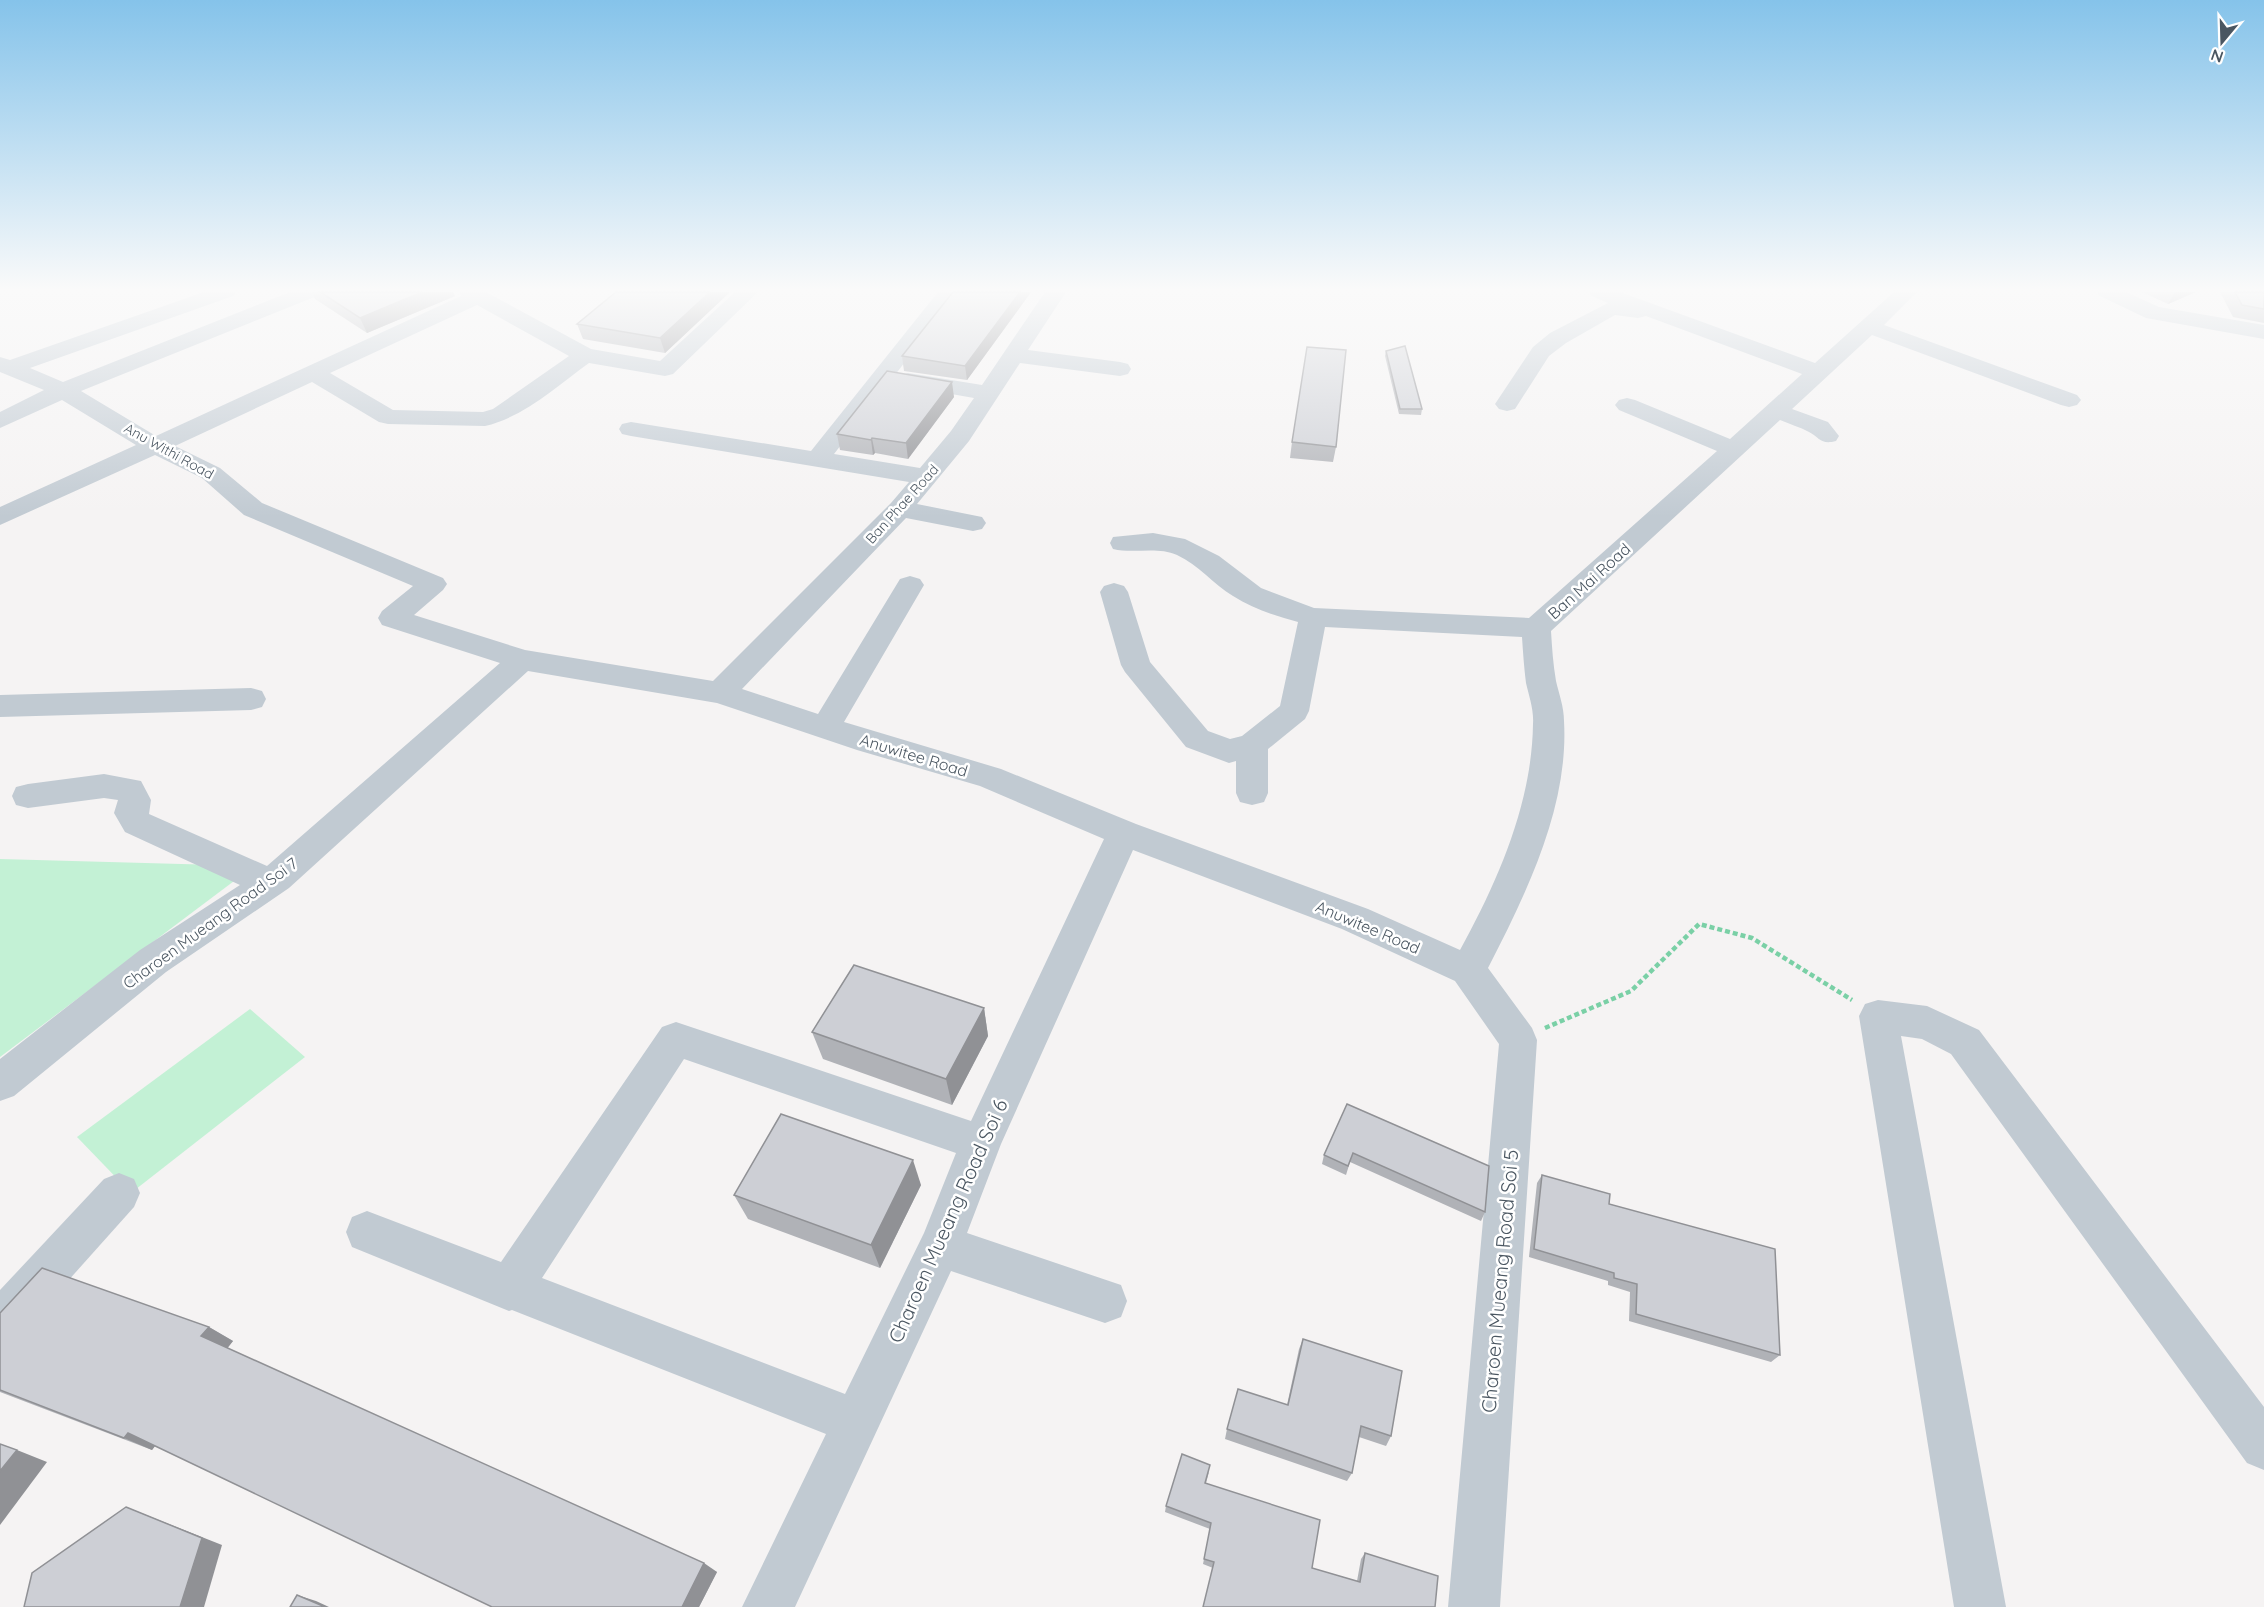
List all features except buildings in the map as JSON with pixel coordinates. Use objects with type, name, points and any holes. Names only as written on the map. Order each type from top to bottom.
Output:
[{"type":"street","name":"Anu Withi Road","points":[[7,367],[63,390],[154,445],[212,473],[253,509],[434,584]]},
{"type":"street","points":[[0,421],[63,390],[121,367]]},
{"type":"street","points":[[0,518],[322,367]]},
{"type":"street","points":[[312,372],[388,417],[485,419],[501,414],[569,367]]},
{"type":"street","points":[[653,367],[665,369],[667,367]]},
{"type":"street","points":[[818,459],[891,367]]},
{"type":"street","name":"Ban Phae Road","points":[[720,693],[900,509],[960,436],[1006,367]]},
{"type":"street","points":[[1105,367],[1120,369]]},
{"type":"street","points":[[1507,404],[1531,367]]},
{"type":"street","points":[[1804,367],[1818,372]]},
{"type":"street","name":"Ban Mai Road","points":[[1468,970],[1496,921],[1522,853],[1543,783],[1549,723],[1540,673],[1536,628],[1824,367]]},
{"type":"street","points":[[1979,367],[2069,400]]},
{"type":"street","points":[[884,376],[989,393]]},
{"type":"street","points":[[1627,405],[1734,449]]},
{"type":"street","points":[[1777,411],[1819,427],[1827,436]]},
{"type":"street","points":[[630,429],[927,477]]},
{"type":"street","points":[[900,509],[973,523]]},
{"type":"street","points":[[1123,543],[1156,540],[1194,551],[1241,589],[1277,607],[1313,617],[1536,628]]},
{"type":"street","name":"Anuwitee Road","points":[[434,584],[392,618],[522,660],[720,693],[825,728],[990,777],[1124,833],[1354,919],[1468,970]]},
{"type":"street","points":[[825,728],[910,585]]},
{"type":"street","points":[[1114,592],[1136,665],[1197,739],[1229,751],[1252,746],[1294,711],[1313,617]]},
{"type":"street","name":"Charoen Mueang Road Soi 7","points":[[0,1083],[153,961],[270,883],[522,660]]},
{"type":"street","points":[[0,706],[251,699]]},
{"type":"street","points":[[1252,746],[1252,793]]},
{"type":"street","points":[[28,796],[104,786],[129,790],[135,800],[131,813],[137,823],[270,883]]},
{"type":"street","name":"Charoen Mueang Road Soi 6","points":[[768,1607],[940,1246],[981,1143],[1124,833]]},
{"type":"street","points":[[1468,970],[1518,1040]]},
{"type":"street","points":[[1980,1607],[1878,1016],[1927,1023],[1965,1042],[2264,1446]]},
{"type":"street","points":[[509,1289],[676,1039],[981,1143]]},
{"type":"street","name":"Charoen Mueang Road Soi 5","points":[[1474,1607],[1518,1040]]},
{"type":"street","points":[[0,1323],[119,1193]]},
{"type":"street","points":[[367,1232],[856,1422]]},
{"type":"street","points":[[940,1246],[1105,1301]]},
{"type":"path","points":[[1518,1040],[1631,991],[1699,924],[1752,938],[1878,1016]]},
{"type":"green space","points":[[0,859],[254,866],[0,1057]]},
{"type":"green space","points":[[250,1009],[305,1057],[131,1193],[77,1137]]}]
